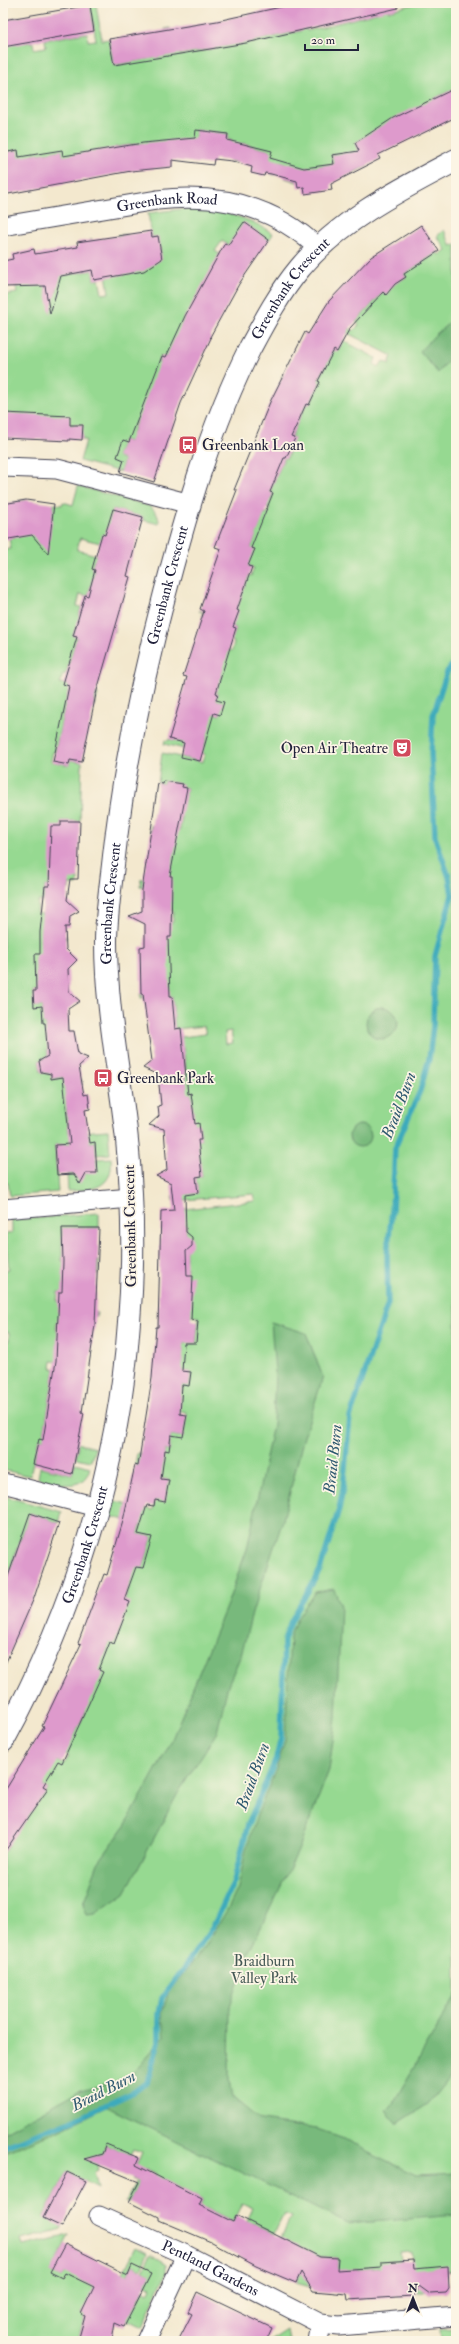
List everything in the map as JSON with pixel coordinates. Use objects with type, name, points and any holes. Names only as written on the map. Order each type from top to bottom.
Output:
[{"type":"street","name":"Greenbank Crescent","points":[[3,1741],[32,1685],[55,1633],[74,1583],[96,1507],[114,1432],[125,1363],[131,1296],[131,1198],[127,1139],[109,997],[106,946],[108,913],[122,795],[136,710],[190,504],[217,423],[248,353],[286,286],[318,248],[332,236],[386,199],[456,160]]},
{"type":"street","name":"Greenbank Road","points":[[3,226],[134,203],[197,197],[236,202],[273,216],[300,232],[318,248]]},
{"type":"street","points":[[3,467],[57,469],[190,504]]},
{"type":"street","points":[[3,1209],[131,1198]]},
{"type":"street","points":[[3,1483],[96,1507]]},
{"type":"street","name":"Pentland Gardens","points":[[99,2216],[186,2255],[319,2332],[339,2326],[456,2316]]},
{"type":"street","points":[[146,2341],[186,2255]]},
{"type":"green space","points":[[300,3],[307,31],[377,13],[375,3],[386,3],[388,11],[418,3],[456,3],[456,88],[433,99],[438,110],[381,127],[355,143],[368,165],[352,174],[341,154],[332,155],[334,164],[295,170],[297,182],[285,178],[289,164],[280,161],[275,175],[271,174],[274,163],[269,161],[271,151],[242,143],[236,163],[229,161],[232,140],[227,140],[228,134],[196,130],[194,147],[186,139],[147,165],[143,143],[115,147],[117,160],[66,178],[62,150],[32,155],[23,181],[18,150],[3,153],[3,47],[13,18],[21,17],[25,43],[33,42],[34,49],[46,47],[45,40],[87,33],[88,41],[96,40],[90,5],[96,4],[102,40],[109,39],[114,65],[170,55],[165,29],[170,28],[171,30],[175,29],[180,55],[236,44],[239,17],[246,43],[301,31],[295,4]]},
{"type":"green space","points":[[182,209],[206,210],[230,214],[253,222],[273,234],[269,240],[244,223],[233,248],[222,241],[215,251],[221,255],[166,357],[161,356],[158,362],[174,369],[151,426],[136,421],[130,442],[123,440],[117,457],[124,460],[120,472],[80,461],[86,440],[82,440],[82,425],[3,422],[3,287],[5,287],[6,295],[17,293],[11,260],[31,285],[39,285],[44,279],[47,293],[58,291],[51,252],[58,276],[95,270],[90,240],[92,239],[98,273],[93,274],[94,280],[99,279],[102,294],[109,293],[105,267],[119,242],[117,235],[127,234],[133,273],[161,254],[158,237],[152,237],[148,213]]},
{"type":"green space","name":"Braidburn Valley Park","points":[[444,230],[451,246],[456,244],[456,2283],[455,2272],[423,2269],[425,2291],[416,2291],[411,2252],[400,2253],[401,2261],[381,2297],[379,2267],[353,2269],[354,2284],[335,2289],[338,2258],[313,2256],[310,2287],[296,2283],[304,2266],[275,2251],[291,2217],[284,2214],[274,2234],[252,2223],[244,2227],[253,2208],[242,2203],[233,2222],[205,2208],[192,2220],[202,2199],[173,2185],[154,2179],[156,2174],[146,2169],[129,2202],[126,2201],[136,2181],[131,2179],[142,2152],[134,2149],[131,2155],[106,2144],[102,2154],[95,2156],[98,2170],[94,2172],[98,2188],[67,2172],[43,2217],[64,2222],[61,2229],[21,2240],[23,2246],[69,2235],[51,2272],[62,2278],[67,2270],[104,2291],[110,2300],[136,2247],[148,2253],[141,2269],[132,2265],[121,2289],[127,2302],[136,2305],[143,2290],[148,2293],[151,2287],[145,2285],[150,2274],[143,2270],[151,2254],[166,2265],[166,2272],[142,2327],[106,2309],[84,2308],[81,2314],[85,2316],[78,2341],[3,2341],[3,1855],[9,1846],[6,1844],[16,1828],[19,1830],[48,1789],[19,1770],[58,1761],[64,1764],[69,1756],[51,1745],[72,1740],[86,1711],[72,1704],[90,1666],[102,1653],[105,1654],[110,1642],[114,1644],[119,1632],[115,1630],[130,1584],[130,1565],[143,1568],[152,1537],[138,1534],[141,1524],[110,1516],[115,1501],[153,1510],[155,1500],[165,1501],[169,1480],[160,1478],[161,1471],[135,1465],[137,1453],[164,1457],[165,1450],[169,1451],[171,1435],[183,1437],[187,1412],[176,1410],[178,1385],[189,1386],[191,1372],[180,1370],[184,1343],[196,1343],[199,1317],[186,1316],[187,1267],[161,1266],[161,1260],[186,1259],[186,1248],[192,1237],[186,1234],[186,1224],[180,1223],[185,1209],[255,1201],[254,1194],[173,1201],[172,1196],[198,1193],[196,1177],[202,1176],[200,1164],[166,1143],[201,1140],[199,1124],[194,1124],[191,1094],[163,1097],[186,1069],[183,1047],[164,1048],[150,1041],[206,1034],[204,1026],[175,1029],[172,996],[141,998],[141,994],[158,994],[159,943],[173,922],[173,911],[146,888],[140,886],[141,879],[170,876],[152,833],[150,832],[151,825],[180,830],[182,817],[180,816],[187,788],[182,787],[182,784],[164,781],[163,784],[158,783],[162,753],[203,762],[205,754],[164,744],[165,740],[168,741],[169,739],[181,742],[184,734],[204,748],[212,713],[220,715],[223,702],[216,700],[218,694],[201,689],[227,649],[232,651],[234,642],[229,640],[233,637],[236,628],[202,616],[203,612],[199,611],[213,614],[236,610],[249,575],[251,576],[254,568],[235,561],[251,548],[264,513],[267,514],[270,508],[254,502],[270,500],[273,493],[270,492],[284,458],[287,458],[290,451],[276,445],[295,438],[291,437],[306,404],[309,405],[313,397],[299,386],[281,377],[282,375],[316,391],[320,383],[318,381],[334,350],[338,351],[341,344],[327,332],[376,358],[374,364],[379,367],[383,361],[389,364],[392,356],[332,325],[339,319],[353,331],[359,325],[356,322],[383,292],[386,295],[378,275],[398,282],[406,277],[404,274],[437,252],[439,255],[446,250],[437,236]],"holes":[[[231,1031],[233,1043],[226,1044],[225,1032]]]},
{"type":"green space","points":[[456,317],[456,355],[446,363],[438,373],[420,351],[435,335]]},
{"type":"green space","points":[[78,486],[149,506],[157,514],[159,524],[143,520],[143,517],[113,509],[110,520],[116,522],[100,543],[80,538],[77,550],[116,560],[115,565],[94,560],[92,568],[95,570],[88,596],[80,594],[77,606],[81,607],[79,616],[116,627],[115,632],[98,627],[76,627],[73,636],[77,637],[66,674],[63,674],[60,683],[98,694],[94,706],[66,701],[55,752],[53,752],[51,761],[69,765],[70,760],[82,762],[80,821],[61,821],[61,826],[78,879],[77,885],[69,884],[69,889],[45,886],[43,901],[38,901],[37,913],[42,914],[61,936],[66,936],[66,939],[40,940],[62,989],[33,991],[34,1006],[42,1006],[46,1030],[69,1029],[61,1047],[47,1049],[48,1056],[39,1061],[41,1072],[51,1074],[52,1079],[64,1077],[70,1082],[82,1080],[82,1086],[66,1111],[69,1133],[108,1130],[110,1154],[96,1155],[95,1142],[55,1145],[58,1192],[10,1196],[8,1183],[3,1184],[3,550],[11,549],[9,539],[15,538],[10,503],[26,500],[39,534],[38,542],[41,545],[48,545],[54,504],[62,505],[63,502],[73,505]]},
{"type":"green space","points":[[382,1007],[391,1010],[395,1014],[398,1023],[395,1032],[391,1036],[382,1039],[373,1036],[369,1032],[366,1023],[369,1014],[373,1010]]},
{"type":"green space","points":[[360,1125],[368,1128],[371,1136],[368,1144],[360,1147],[352,1144],[349,1136],[352,1128]]},
{"type":"green space","points":[[111,1158],[109,1176],[100,1186],[85,1190],[68,1191],[67,1174],[73,1174],[77,1179],[83,1178],[86,1173],[97,1172],[96,1159]]},
{"type":"green space","points":[[99,1213],[99,1228],[62,1228],[62,1261],[99,1261],[98,1274],[63,1272],[68,1293],[58,1292],[57,1301],[67,1301],[67,1311],[97,1313],[96,1317],[94,1317],[93,1324],[57,1321],[56,1329],[88,1365],[52,1361],[51,1368],[55,1369],[44,1434],[95,1448],[91,1461],[76,1458],[78,1446],[47,1439],[39,1439],[37,1447],[42,1448],[36,1450],[30,1476],[3,1470],[3,1341],[9,1341],[9,1332],[3,1332],[3,1270],[9,1270],[5,1234],[12,1233],[12,1220]]},
{"type":"green space","points":[[271,1322],[306,1333],[323,1377],[303,1440],[283,1520],[253,1610],[241,1655],[228,1685],[217,1732],[178,1793],[125,1893],[95,1914],[87,1915],[83,1904],[98,1863],[125,1826],[170,1744],[228,1602],[247,1549],[273,1424],[275,1372]]},
{"type":"green space","points":[[75,1463],[90,1467],[87,1475],[82,1481],[76,1484],[61,1484],[38,1478],[40,1467],[72,1474]]},
{"type":"green space","points":[[3,1496],[62,1512],[59,1523],[30,1513],[20,1541],[47,1558],[17,1548],[6,1584],[33,1599],[3,1588]]},
{"type":"green space","points":[[334,1589],[341,1606],[336,1718],[329,1770],[298,1851],[249,1952],[230,2006],[229,2080],[232,2097],[261,2121],[317,2129],[352,2141],[367,2152],[416,2175],[456,2173],[456,2215],[348,2224],[107,2107],[49,2135],[3,2153],[3,2133],[77,2092],[128,2078],[164,2037],[162,2013],[169,1991],[205,1947],[229,1907],[238,1888],[246,1849],[257,1815],[276,1769],[285,1740],[290,1636],[296,1620],[315,1592]]},
{"type":"green space","points":[[456,1995],[456,2069],[428,2104],[397,2124],[386,2111],[392,2105]]},
{"type":"green space","points":[[456,2328],[456,2341],[441,2341],[440,2329]]},
{"type":"green space","points":[[287,2330],[289,2341],[270,2341]]},
{"type":"green space","points":[[366,2336],[367,2341],[330,2341],[334,2339]]},
{"type":"building","points":[[299,3],[397,3],[398,8],[246,43],[114,65],[109,39],[217,21]]},
{"type":"building","points":[[90,5],[94,31],[3,47],[3,20]]},
{"type":"building","points":[[456,88],[456,117],[378,155],[380,159],[331,184],[332,190],[305,194],[304,187],[298,188],[297,181],[271,174],[265,173],[264,176],[251,173],[252,167],[232,161],[214,159],[213,165],[172,160],[172,167],[131,171],[3,195],[3,153],[18,150],[19,157],[62,150],[63,156],[143,143],[195,138],[196,130],[228,134],[227,140],[272,151],[270,158],[304,168],[334,164],[332,155],[359,151],[355,143],[393,118]]},
{"type":"building","points":[[244,222],[269,240],[239,284],[210,337],[211,338],[181,403],[154,482],[120,472],[124,460],[117,457],[123,440],[129,442],[162,356],[166,357],[185,316],[225,243],[228,245]]},
{"type":"building","points":[[421,225],[439,251],[404,274],[406,277],[395,284],[386,295],[383,292],[350,328],[337,352],[334,350],[318,381],[320,382],[309,405],[306,404],[291,437],[295,438],[286,458],[284,458],[270,492],[273,493],[251,548],[255,549],[248,566],[252,567],[237,610],[239,611],[233,627],[236,628],[216,693],[218,694],[216,700],[224,702],[220,715],[214,713],[200,761],[181,757],[184,743],[169,739],[187,677],[183,676],[204,611],[200,609],[221,549],[215,547],[237,490],[234,490],[270,402],[305,332],[308,334],[329,301],[371,257]]},
{"type":"building","points":[[151,231],[152,237],[158,236],[162,259],[144,271],[94,280],[92,270],[61,276],[50,314],[45,286],[3,287],[3,261],[13,259],[12,254],[34,249],[35,254],[78,247],[77,242]]},
{"type":"building","points":[[4,413],[70,416],[70,425],[83,425],[82,440],[69,439],[69,441],[3,438]]},
{"type":"building","points":[[26,500],[54,504],[48,554],[32,535],[3,540],[3,504]]},
{"type":"building","points":[[113,509],[143,517],[127,576],[130,577],[96,694],[82,762],[70,760],[69,765],[53,762],[69,686],[63,684],[77,637],[73,636],[85,595],[88,596],[95,570],[92,569],[102,534],[105,535]]},
{"type":"building","points":[[164,781],[183,784],[182,787],[187,788],[170,876],[172,876],[171,937],[168,937],[170,996],[172,996],[175,1029],[181,1028],[188,1094],[191,1093],[195,1124],[199,1123],[201,1140],[198,1140],[202,1176],[196,1177],[198,1193],[185,1195],[186,1232],[192,1237],[192,1246],[186,1251],[187,1276],[193,1276],[191,1320],[198,1321],[196,1343],[184,1343],[182,1371],[191,1372],[189,1386],[182,1385],[180,1414],[187,1415],[183,1437],[171,1435],[169,1451],[165,1450],[161,1479],[169,1480],[165,1502],[155,1500],[154,1506],[147,1505],[138,1534],[152,1537],[143,1568],[136,1567],[124,1600],[130,1602],[114,1644],[110,1642],[99,1670],[103,1672],[62,1763],[58,1761],[43,1786],[48,1789],[3,1854],[3,1794],[44,1727],[42,1726],[81,1644],[78,1643],[104,1574],[107,1575],[123,1521],[135,1465],[138,1466],[152,1378],[156,1327],[158,1327],[161,1211],[174,1210],[171,1183],[156,1176],[167,1170],[164,1129],[149,1125],[159,1116],[158,1106],[161,1105],[158,1075],[143,1068],[152,1061],[143,994],[141,994],[140,947],[145,946],[145,924],[129,916],[142,911],[142,890],[158,783],[163,784]]},
{"type":"building","points":[[61,821],[80,821],[78,879],[70,879],[67,900],[79,911],[70,916],[69,927],[65,927],[66,949],[77,960],[68,969],[69,992],[80,1001],[68,1009],[69,1031],[74,1031],[78,1054],[88,1058],[79,1066],[84,1095],[88,1094],[90,1109],[85,1110],[90,1143],[95,1142],[97,1173],[86,1173],[80,1184],[74,1174],[57,1175],[55,1145],[70,1144],[63,1077],[51,1079],[51,1074],[41,1072],[39,1061],[48,1056],[45,1023],[43,1023],[42,1006],[34,1007],[33,991],[36,991],[35,954],[40,954],[40,932],[45,886],[49,886],[51,826],[61,826]]},
{"type":"building","points":[[62,1228],[99,1228],[95,1325],[82,1412],[84,1413],[72,1474],[33,1464],[39,1439],[43,1440],[56,1361],[59,1292],[62,1292]]},
{"type":"building","points":[[30,1513],[59,1523],[34,1598],[3,1669],[3,1591]]},
{"type":"building","points":[[106,2144],[139,2158],[136,2165],[202,2199],[199,2205],[233,2222],[236,2215],[320,2257],[338,2258],[337,2270],[381,2267],[381,2262],[413,2260],[414,2269],[448,2266],[449,2289],[446,2293],[430,2294],[419,2286],[413,2296],[348,2300],[347,2294],[313,2291],[301,2272],[296,2283],[256,2266],[211,2242],[159,2220],[159,2217],[129,2202],[139,2182],[84,2159],[102,2154]]},
{"type":"building","points":[[67,2172],[86,2181],[62,2227],[43,2218]]},
{"type":"building","points":[[65,2244],[128,2275],[132,2265],[151,2274],[124,2327],[115,2323],[112,2341],[78,2341],[85,2316],[81,2314],[94,2287],[65,2273],[62,2278],[50,2272]]},
{"type":"building","points":[[197,2292],[272,2328],[266,2341],[178,2341],[192,2314],[188,2312]]},
{"type":"waterway","name":"Braid Burn","points":[[3,2147],[71,2121],[134,2092],[147,2082],[159,2042],[159,2014],[162,1998],[213,1927],[234,1881],[248,1824],[276,1759],[281,1738],[284,1640],[291,1621],[320,1570],[339,1509],[343,1489],[350,1417],[388,1303],[387,1255],[392,1210],[395,1148],[420,1091],[429,1059],[433,1025],[435,956],[452,895],[449,877],[435,837],[431,753],[433,715],[447,672],[456,660]]},
{"type":"place","name":"Greenbank Loan","points":[[188,445]]},
{"type":"place","name":"Open Air Theatre","points":[[402,748]]},
{"type":"place","name":"Greenbank Park","points":[[103,1078]]}]
